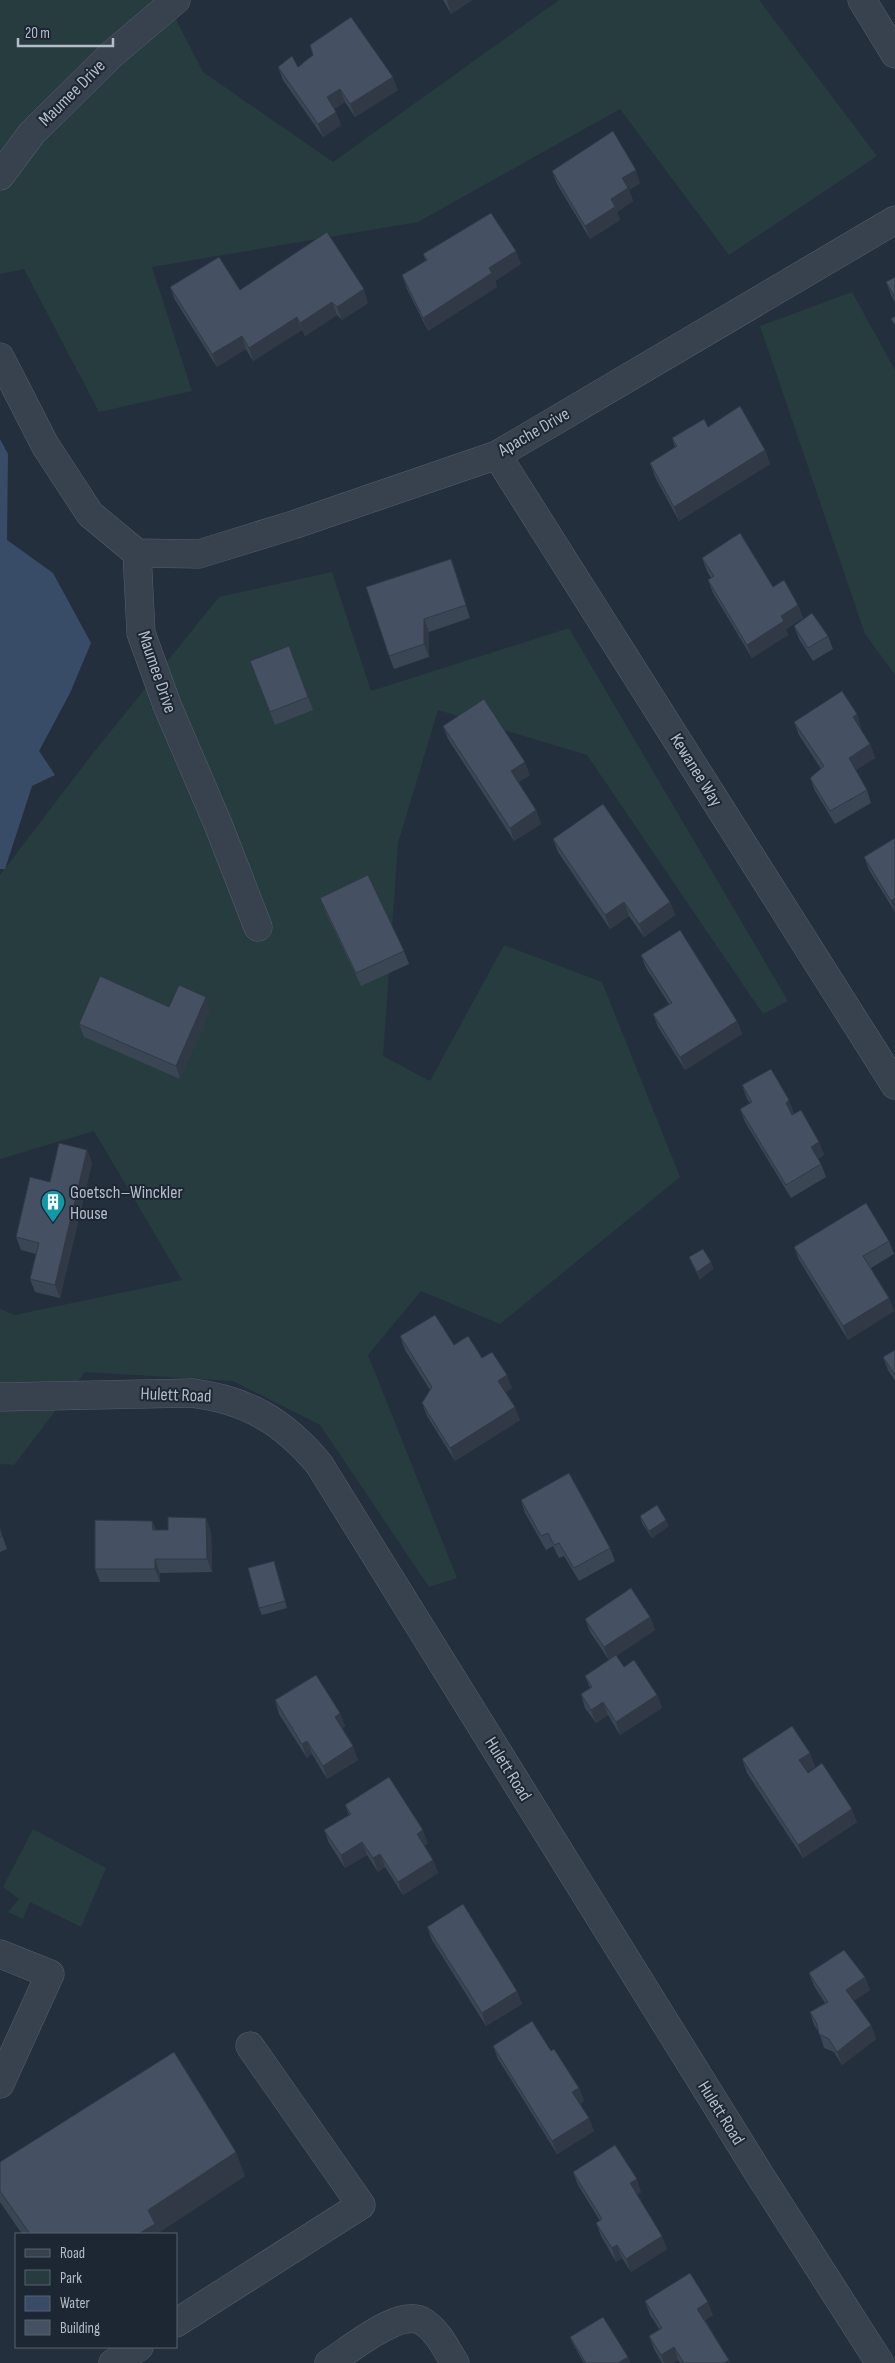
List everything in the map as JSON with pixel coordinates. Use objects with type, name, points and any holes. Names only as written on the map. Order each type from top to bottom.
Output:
[{"type":"street","name":"Maumee Drive","points":[[0,176],[38,126],[111,55],[176,0]]},
{"type":"street","points":[[862,0],[895,54]]},
{"type":"street","name":"Apache Drive","points":[[137,553],[199,554],[302,522],[497,454],[895,220]]},
{"type":"street","points":[[0,357],[45,445],[90,514],[137,553]]},
{"type":"street","name":"Kewanee Way","points":[[497,454],[895,1085]]},
{"type":"street","name":"Maumee Drive","points":[[137,553],[141,633],[168,705],[218,824],[258,927]]},
{"type":"street","name":"Hulett Road","points":[[0,1397],[192,1392],[217,1396],[264,1414],[285,1428],[303,1445],[319,1464],[761,2177],[880,2363]]},
{"type":"street","points":[[0,1954],[50,1974],[0,2084]]},
{"type":"street","points":[[178,2322],[361,2205],[250,2046]]},
{"type":"street","points":[[329,2363],[394,2321],[408,2317],[424,2321],[442,2340],[455,2363]]},
{"type":"street","points":[[114,2363],[137,2348]]},
{"type":"green space","points":[[0,0],[166,0],[203,72],[333,162],[559,0],[759,0],[877,156],[729,255],[620,109],[418,222],[152,267],[192,391],[99,412],[24,269],[0,274]]},
{"type":"green space","points":[[852,292],[895,370],[895,675],[865,634],[760,326]]},
{"type":"green space","points":[[332,572],[371,691],[569,628],[788,1001],[763,1014],[587,755],[438,710],[398,843],[383,1056],[430,1081],[504,945],[602,982],[680,1177],[500,1324],[421,1291],[368,1355],[457,1578],[429,1587],[320,1425],[233,1381],[85,1372],[14,1465],[0,1464],[0,1309],[15,1315],[182,1280],[94,1131],[0,1159],[0,875],[90,757],[219,597]]},
{"type":"green space","points":[[33,1829],[106,1868],[81,1927],[30,1902],[23,1919],[8,1912],[19,1899],[3,1887]]},
{"type":"water","points":[[0,439],[8,454],[7,540],[53,573],[91,643],[70,693],[39,751],[55,775],[32,786],[5,869],[0,869]]},
{"type":"building","points":[[351,17],[393,77],[350,104],[340,89],[327,97],[336,112],[318,124],[278,67],[292,56],[298,67],[313,55],[310,45]]},
{"type":"building","points":[[613,131],[636,170],[622,178],[628,188],[611,199],[615,207],[585,226],[552,171]]},
{"type":"building","points":[[491,213],[516,251],[489,268],[492,273],[423,318],[402,275],[427,260],[423,254]]},
{"type":"building","points":[[327,232],[364,289],[337,307],[332,302],[300,323],[297,317],[249,348],[242,336],[212,354],[170,287],[219,257],[240,290]]},
{"type":"building","points":[[895,277],[895,297],[886,282]]},
{"type":"building","points":[[895,316],[895,325],[891,319]]},
{"type":"building","points":[[740,406],[765,450],[674,507],[650,463],[677,446],[672,438],[704,419],[708,427]]},
{"type":"building","points":[[740,533],[773,587],[784,580],[798,605],[781,616],[784,621],[747,645],[708,580],[714,576],[702,558]]},
{"type":"building","points":[[451,559],[466,605],[424,619],[424,644],[389,656],[366,587]]},
{"type":"building","points":[[812,613],[828,636],[808,648],[794,626]]},
{"type":"building","points":[[289,646],[308,697],[270,712],[250,661]]},
{"type":"building","points":[[842,691],[857,714],[853,717],[870,744],[849,758],[867,790],[830,811],[810,778],[824,766],[794,722]]},
{"type":"building","points":[[484,699],[525,762],[511,771],[536,810],[510,828],[443,726]]},
{"type":"building","points":[[603,804],[670,902],[639,924],[624,902],[605,915],[553,839]]},
{"type":"building","points":[[895,838],[895,898],[891,901],[864,857]]},
{"type":"building","points":[[368,875],[404,951],[356,973],[320,898]]},
{"type":"building","points":[[680,930],[737,1021],[680,1057],[653,1014],[672,1003],[641,955]]},
{"type":"building","points":[[100,976],[169,1007],[179,985],[206,997],[176,1066],[79,1024]]},
{"type":"building","points":[[771,1069],[789,1100],[786,1103],[792,1115],[801,1110],[819,1142],[811,1147],[821,1164],[786,1185],[740,1109],[752,1102],[742,1085]]},
{"type":"building","name":"Goetsch–Winckler House","points":[[59,1143],[87,1150],[55,1285],[30,1279],[39,1243],[16,1237],[30,1177],[50,1182]]},
{"type":"building","points":[[866,1203],[889,1241],[863,1256],[889,1298],[843,1326],[794,1247]]},
{"type":"building","points":[[703,1249],[711,1262],[697,1272],[689,1257]]},
{"type":"building","points":[[435,1315],[454,1345],[468,1336],[482,1358],[492,1352],[507,1375],[498,1381],[515,1407],[450,1448],[422,1403],[432,1387],[400,1336]]},
{"type":"building","points":[[895,1350],[895,1375],[883,1357]]},
{"type":"building","points":[[569,1473],[610,1548],[574,1568],[559,1543],[554,1545],[548,1533],[541,1536],[521,1500]]},
{"type":"building","points":[[657,1505],[666,1520],[649,1531],[640,1516]]},
{"type":"building","points":[[168,1517],[206,1518],[207,1559],[155,1559],[155,1569],[95,1569],[95,1520],[152,1521],[153,1530],[168,1530]]},
{"type":"building","points":[[274,1561],[285,1601],[259,1608],[248,1568]]},
{"type":"building","points":[[631,1588],[650,1617],[604,1647],[585,1619]]},
{"type":"building","points":[[616,1655],[624,1667],[634,1660],[657,1695],[616,1722],[603,1702],[591,1710],[581,1694],[592,1687],[585,1676]]},
{"type":"building","points":[[316,1675],[340,1713],[335,1717],[353,1746],[323,1766],[307,1741],[302,1744],[275,1700]]},
{"type":"building","points":[[792,1726],[810,1753],[799,1760],[808,1773],[822,1763],[852,1809],[798,1845],[742,1759]]},
{"type":"building","points":[[389,1777],[423,1830],[417,1834],[433,1860],[398,1882],[380,1854],[373,1858],[362,1842],[341,1855],[324,1830],[351,1814],[345,1805]]},
{"type":"building","points":[[463,1904],[517,1991],[482,2013],[427,1927]]},
{"type":"building","points":[[844,1950],[865,1977],[846,1990],[871,2025],[837,2052],[829,2039],[819,2034],[817,2024],[810,2012],[828,2002],[809,1973]]},
{"type":"building","points":[[532,2021],[551,2051],[554,2049],[579,2088],[572,2092],[589,2118],[552,2141],[493,2046]]},
{"type":"building","points":[[174,2052],[236,2152],[148,2210],[155,2224],[140,2233],[29,2233],[0,2191],[0,2162]]},
{"type":"building","points":[[615,2145],[637,2179],[630,2183],[662,2236],[626,2259],[617,2245],[612,2248],[596,2223],[602,2219],[573,2172]]},
{"type":"building","points":[[690,2273],[708,2302],[697,2309],[729,2360],[724,2363],[684,2363],[674,2347],[661,2355],[649,2336],[662,2328],[645,2301]]},
{"type":"building","points":[[603,2317],[628,2357],[618,2363],[586,2363],[570,2337]]},
{"type":"place","name":"Goetsch–Winckler House","points":[[53,1223]]}]
